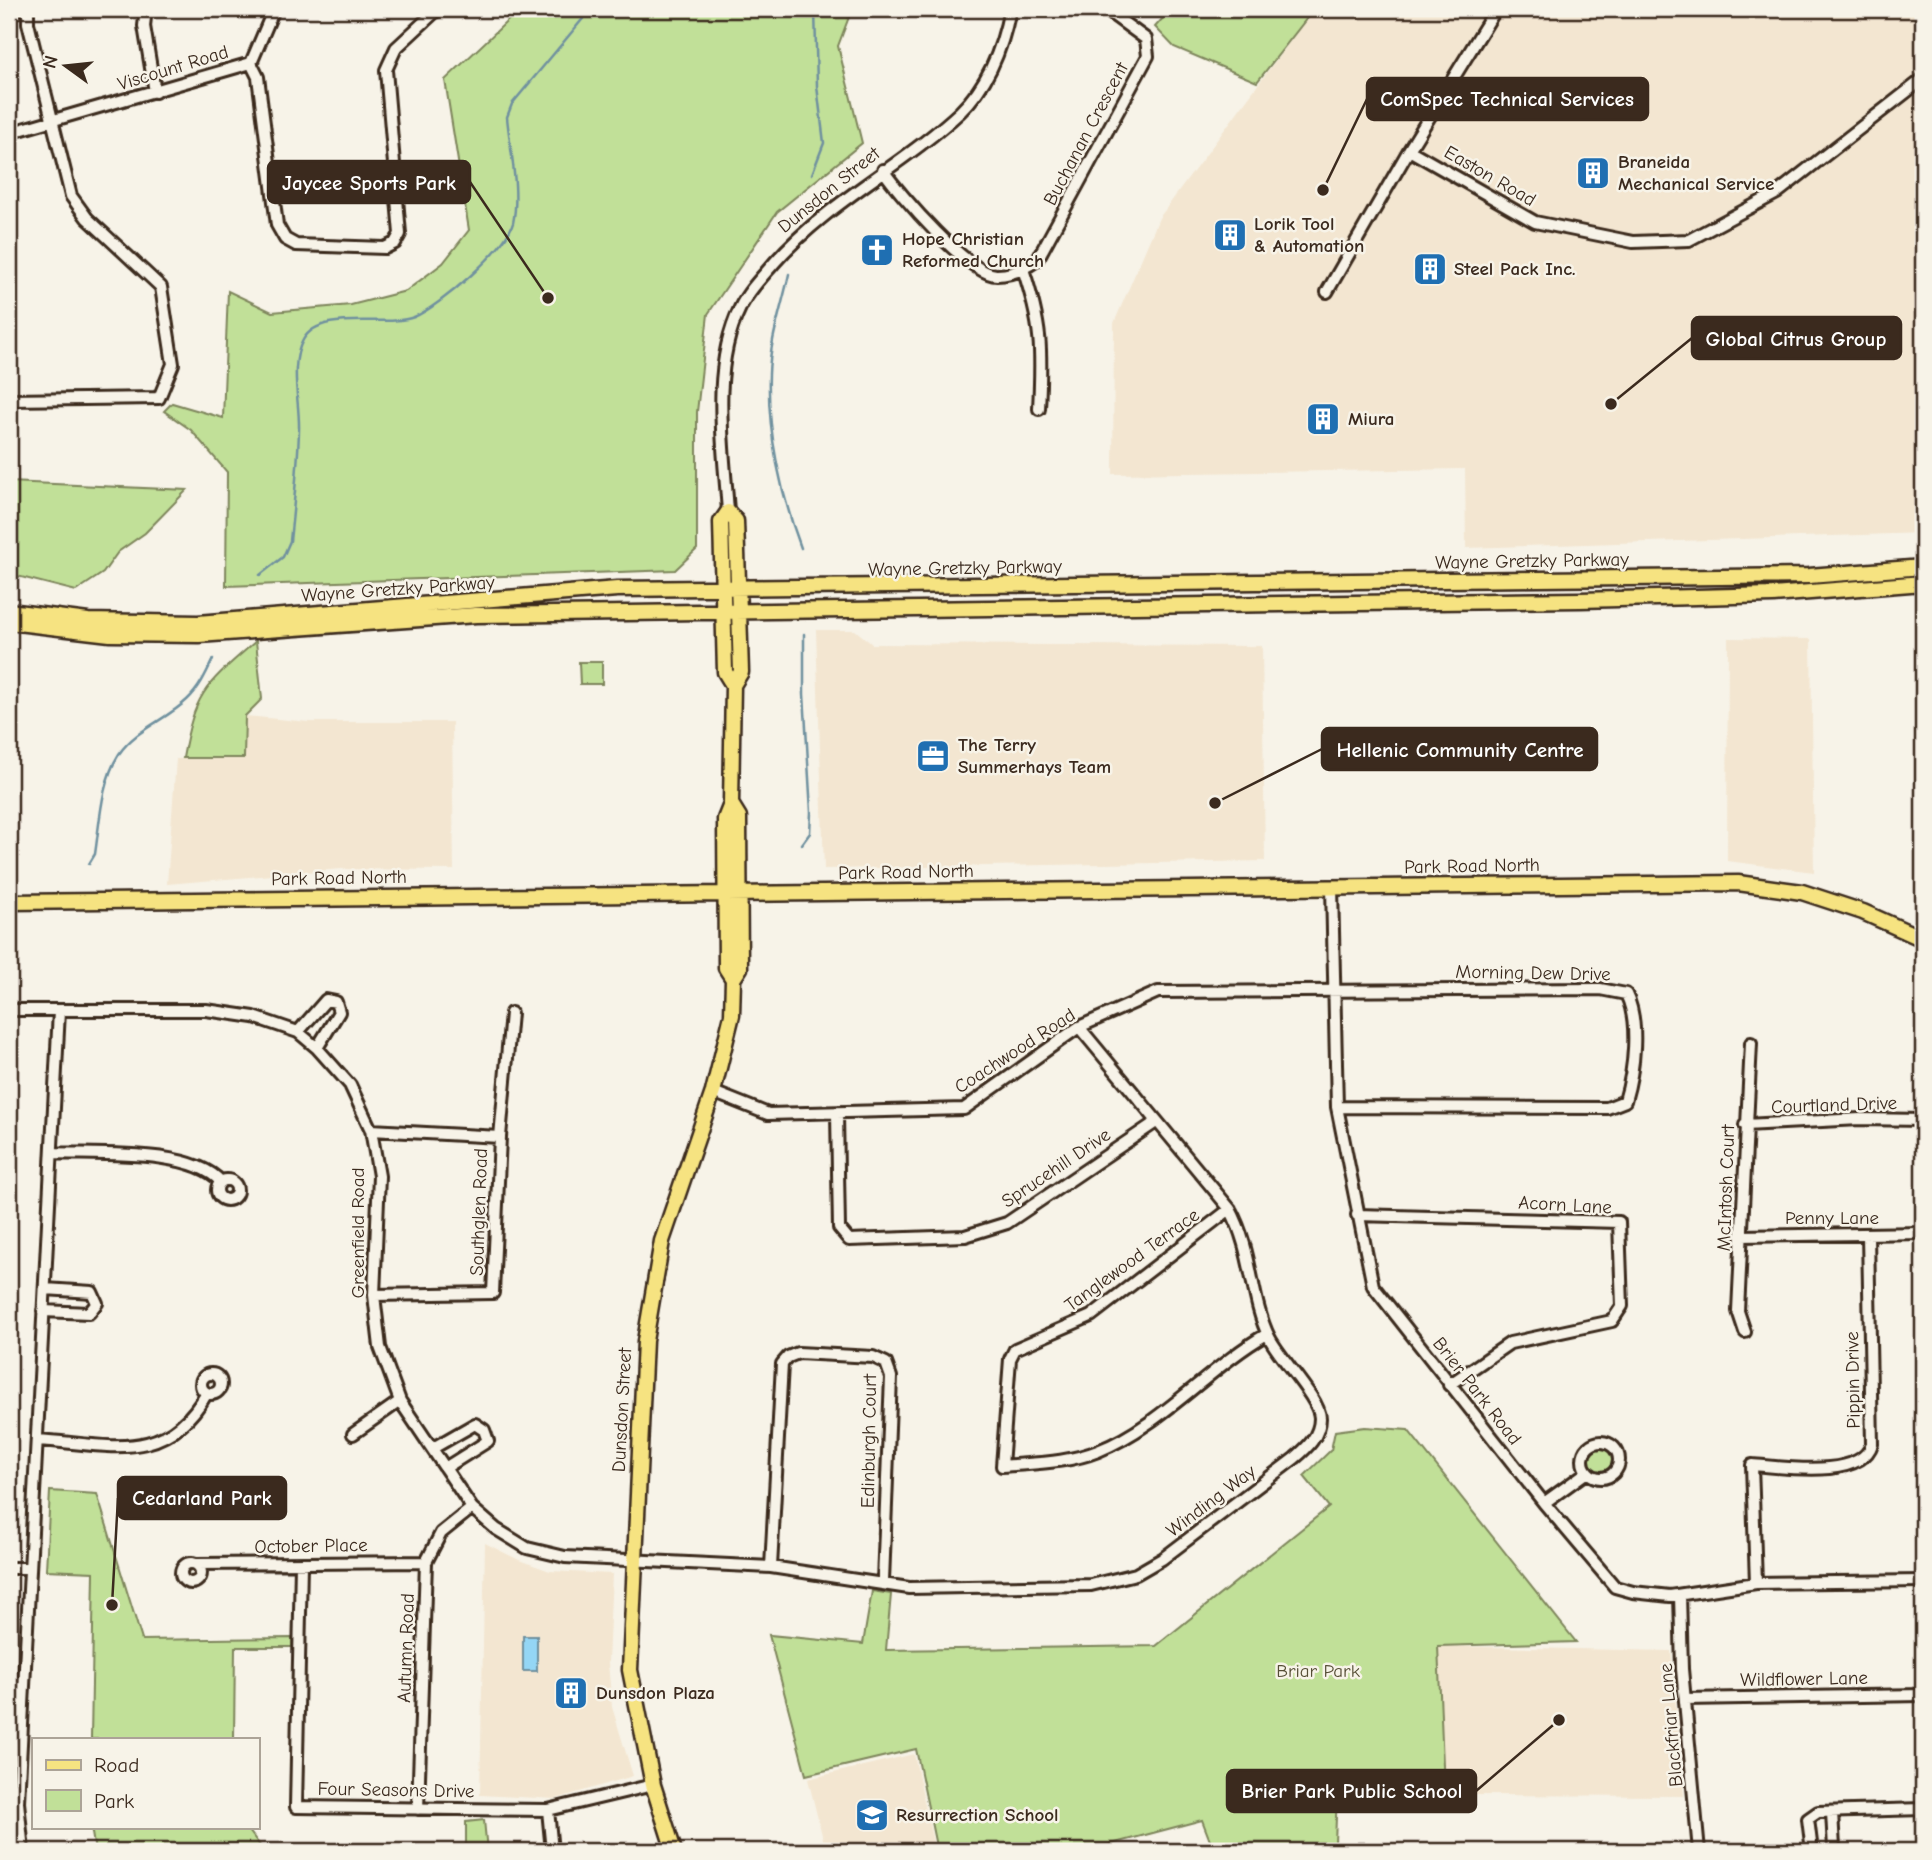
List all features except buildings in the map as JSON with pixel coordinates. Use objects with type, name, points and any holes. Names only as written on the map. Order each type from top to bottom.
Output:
[{"type":"main road","name":"Dunsdon Street","points":[[674,1851],[653,1785],[630,1670],[634,1561],[647,1329],[662,1241],[713,1093],[732,1015],[733,979],[726,968],[735,893],[725,819],[731,804],[733,685],[741,672],[736,521],[728,512],[721,522],[723,611],[725,673],[733,685]]},
{"type":"main road","name":"Wayne Gretzky Parkway","points":[[9,611],[88,621],[198,623],[617,589],[1809,576],[1923,567]]},
{"type":"main road","name":"Wayne Gretzky Parkway","points":[[9,622],[110,634],[199,635],[476,615],[740,609],[1580,600],[1773,595],[1923,583]]},
{"type":"main road","name":"Park Road North","points":[[9,902],[1738,883],[1802,892],[1863,912],[1923,939]]},
{"type":"street","points":[[9,400],[159,398],[173,364],[161,286],[87,218],[71,196],[28,23],[28,9]]},
{"type":"street","points":[[146,9],[144,26],[155,92]]},
{"type":"street","name":"Viscount Road","points":[[9,133],[251,63],[274,9]]},
{"type":"street","points":[[251,63],[258,77],[277,225],[285,239],[296,245],[385,247],[395,243],[400,234],[386,70],[397,48],[438,9]]},
{"type":"street","name":"Dunsdon Street","points":[[728,512],[724,375],[729,340],[740,308],[759,280],[797,237],[961,111],[986,77],[1004,38],[1010,9]]},
{"type":"street","name":"Buchanan Crescent","points":[[1023,270],[1037,260],[1148,56],[1146,39],[1105,9]]},
{"type":"street","points":[[1327,292],[1409,150],[1496,9]]},
{"type":"street","name":"Easton Road","points":[[1409,150],[1535,222],[1633,242],[1689,240],[1777,193],[1923,79]]},
{"type":"street","points":[[883,170],[895,187],[971,264],[995,275],[1023,270],[1038,313],[1042,345],[1039,409]]},
{"type":"street","name":"Brier Park Road","points":[[1332,887],[1337,1107],[1373,1286],[1449,1385],[1615,1587],[1633,1592],[1680,1595],[1756,1583],[1923,1581]]},
{"type":"street","name":"Coachwood Road","points":[[713,1093],[768,1114],[964,1109],[1079,1027],[1158,992],[1334,989]]},
{"type":"street","name":"Morning Dew Drive","points":[[1334,989],[1600,989],[1626,994],[1633,1007],[1631,1081],[1625,1101],[1607,1108],[1337,1107]]},
{"type":"street","points":[[298,1032],[326,1000],[336,1002],[339,1012],[317,1048]]},
{"type":"street","name":"Greenfield Road","points":[[9,1010],[206,1010],[254,1017],[298,1032],[317,1048],[350,1085],[370,1130],[379,1177],[374,1295],[380,1347],[400,1401],[472,1507],[496,1530],[527,1548],[565,1557],[634,1561]]},
{"type":"street","points":[[21,1851],[18,1802],[59,1011]]},
{"type":"street","name":"Southglen Road","points":[[374,1295],[493,1293],[500,1137],[511,1013]]},
{"type":"street","name":"Winding Way","points":[[634,1561],[771,1567],[927,1589],[1091,1585],[1136,1574],[1162,1559],[1295,1458],[1316,1434],[1319,1411],[1267,1334],[1243,1232],[1230,1209],[1079,1027]]},
{"type":"street","name":"McIntosh Court","points":[[1745,1332],[1738,1311],[1751,1043]]},
{"type":"street","name":"Sprucehill Drive","points":[[837,1114],[838,1228],[849,1240],[965,1236],[1007,1223],[1156,1122]]},
{"type":"street","name":"Courtland Drive","points":[[1745,1125],[1860,1119],[1923,1120]]},
{"type":"street","points":[[370,1130],[500,1137]]},
{"type":"street","points":[[51,1153],[181,1159],[206,1169],[221,1182]]},
{"type":"street","name":"Tanglewood Terrace","points":[[1230,1209],[1091,1316],[1015,1349],[1010,1359],[1002,1466],[1063,1461],[1096,1452],[1124,1440],[1242,1348],[1267,1334]]},
{"type":"street","name":"Acorn Lane","points":[[1357,1215],[1619,1222],[1622,1306],[1612,1321],[1510,1343],[1449,1385]]},
{"type":"street","name":"Penny Lane","points":[[1741,1236],[1923,1233]]},
{"type":"street","name":"Pippin Drive","points":[[1756,1583],[1752,1465],[1837,1467],[1862,1460],[1869,1453],[1872,1444],[1868,1236]]},
{"type":"street","points":[[44,1311],[89,1313],[97,1303],[92,1292],[45,1289]]},
{"type":"street","name":"Edinburgh Court","points":[[771,1567],[782,1364],[788,1357],[798,1353],[873,1357],[886,1363],[891,1377],[883,1581]]},
{"type":"street","points":[[37,1440],[150,1444],[180,1428],[206,1393]]},
{"type":"street","points":[[353,1434],[400,1401]]},
{"type":"street","points":[[433,1448],[475,1424],[484,1430],[488,1441],[445,1468]]},
{"type":"street","points":[[1544,1503],[1587,1472]]},
{"type":"street","name":"Autumn Road","points":[[418,1808],[425,1562],[441,1533],[472,1507]]},
{"type":"street","name":"October Place","points":[[196,1564],[425,1562]]},
{"type":"street","name":"Four Seasons Drive","points":[[301,1564],[296,1807],[548,1810],[653,1785]]},
{"type":"street","points":[[9,1568],[30,1568]]},
{"type":"street","name":"Blackfriar Lane","points":[[1680,1595],[1685,1699],[1699,1851]]},
{"type":"street","name":"Wildflower Lane","points":[[1685,1699],[1923,1695]]},
{"type":"street","points":[[548,1810],[552,1851]]},
{"type":"street","points":[[1812,1851],[1808,1819],[1818,1812],[1923,1810]]},
{"type":"street","points":[[1831,1851],[1834,1848],[1832,1812]]},
{"type":"shaded area","points":[[1314,9],[1923,9],[1923,533],[1466,548],[1465,469],[1113,474],[1114,323],[1159,218]]},
{"type":"shaded area","points":[[816,630],[855,630],[872,644],[1262,646],[1265,861],[824,869]]},
{"type":"shaded area","points":[[1728,638],[1811,639],[1814,872],[1727,861]]},
{"type":"shaded area","points":[[245,716],[309,722],[452,722],[454,870],[341,869],[167,884],[176,759],[244,758]]},
{"type":"shaded area","points":[[485,1543],[519,1560],[550,1571],[612,1574],[608,1663],[612,1707],[633,1776],[556,1799],[480,1795]]},
{"type":"shaded area","points":[[1438,1646],[1671,1651],[1684,1796],[1460,1795],[1459,1789],[1444,1789]]},
{"type":"shaded area","name":"Resurrection School","points":[[914,1754],[935,1851],[826,1851],[808,1779]]},
{"type":"green space","points":[[520,9],[852,9],[838,46],[862,143],[777,212],[708,314],[697,412],[697,549],[675,570],[226,586],[227,472],[191,430],[164,411],[172,403],[223,418],[228,291],[272,312],[351,305],[406,291],[443,263],[469,230],[445,80]]},
{"type":"green space","points":[[1171,9],[1314,9],[1257,82],[1174,47],[1155,27]]},
{"type":"green space","points":[[9,482],[187,490],[145,533],[118,552],[103,573],[76,591],[9,574]]},
{"type":"green space","points":[[256,641],[262,699],[245,716],[244,758],[183,758],[198,702],[215,679]]},
{"type":"green space","points":[[579,662],[602,662],[602,684],[580,684]]},
{"type":"green space","name":"Briar Park","points":[[1365,1427],[1408,1430],[1576,1642],[1438,1646],[1444,1789],[1337,1791],[1335,1843],[1306,1851],[1214,1851],[1202,1820],[1085,1851],[937,1851],[916,1749],[806,1775],[769,1635],[863,1644],[872,1591],[891,1594],[886,1650],[1156,1646],[1329,1507],[1304,1476],[1331,1450],[1335,1431]]},
{"type":"green space","points":[[1601,1446],[1611,1450],[1615,1460],[1611,1470],[1601,1474],[1591,1470],[1587,1460],[1591,1450]]},
{"type":"green space","points":[[50,1491],[97,1494],[142,1640],[292,1638],[292,1647],[235,1647],[234,1738],[91,1738],[94,1572],[46,1570]]},
{"type":"green space","points":[[484,1820],[487,1851],[466,1851],[466,1822]]},
{"type":"green space","points":[[91,1828],[247,1828],[264,1851],[95,1851]]},
{"type":"water","points":[[523,1636],[537,1636],[537,1671],[523,1671]]},
{"type":"waterway","points":[[260,575],[283,557],[290,541],[299,430],[296,372],[303,340],[311,330],[323,324],[414,317],[439,302],[485,262],[508,234],[513,223],[515,184],[507,117],[512,104],[591,9]]},
{"type":"waterway","points":[[812,174],[824,143],[817,86],[815,9]]},
{"type":"waterway","points":[[789,274],[772,348],[769,396],[777,462],[787,506],[801,548]]},
{"type":"waterway","points":[[802,844],[810,833],[811,812],[804,694],[804,634]]},
{"type":"waterway","points":[[89,864],[95,854],[108,777],[119,754],[142,731],[191,696],[213,659]]},
{"type":"place","name":"Braneida Mechanical Service","points":[[1593,173]]},
{"type":"place","name":"ComSpec Technical Services","points":[[1323,190]]},
{"type":"place","name":"Lorik Tool & Automation","points":[[1230,235]]},
{"type":"place","name":"Hope Christian Reformed Church","points":[[877,250]]},
{"type":"place","name":"Steel Pack Inc.","points":[[1430,269]]},
{"type":"place","name":"Jaycee Sports Park","points":[[548,298]]},
{"type":"place","name":"Global Citrus Group","points":[[1611,404]]},
{"type":"place","name":"Miura","points":[[1323,419]]},
{"type":"place","name":"The Terry Summerhays Team","points":[[933,756]]},
{"type":"place","name":"Hellenic Community Centre","points":[[1215,803]]},
{"type":"place","name":"Cedarland Park","points":[[112,1605]]},
{"type":"place","name":"Dunsdon Plaza","points":[[571,1693]]},
{"type":"place","name":"Brier Park Public School","points":[[1559,1720]]},
{"type":"place","name":"Resurrection School","points":[[872,1815]]}]
